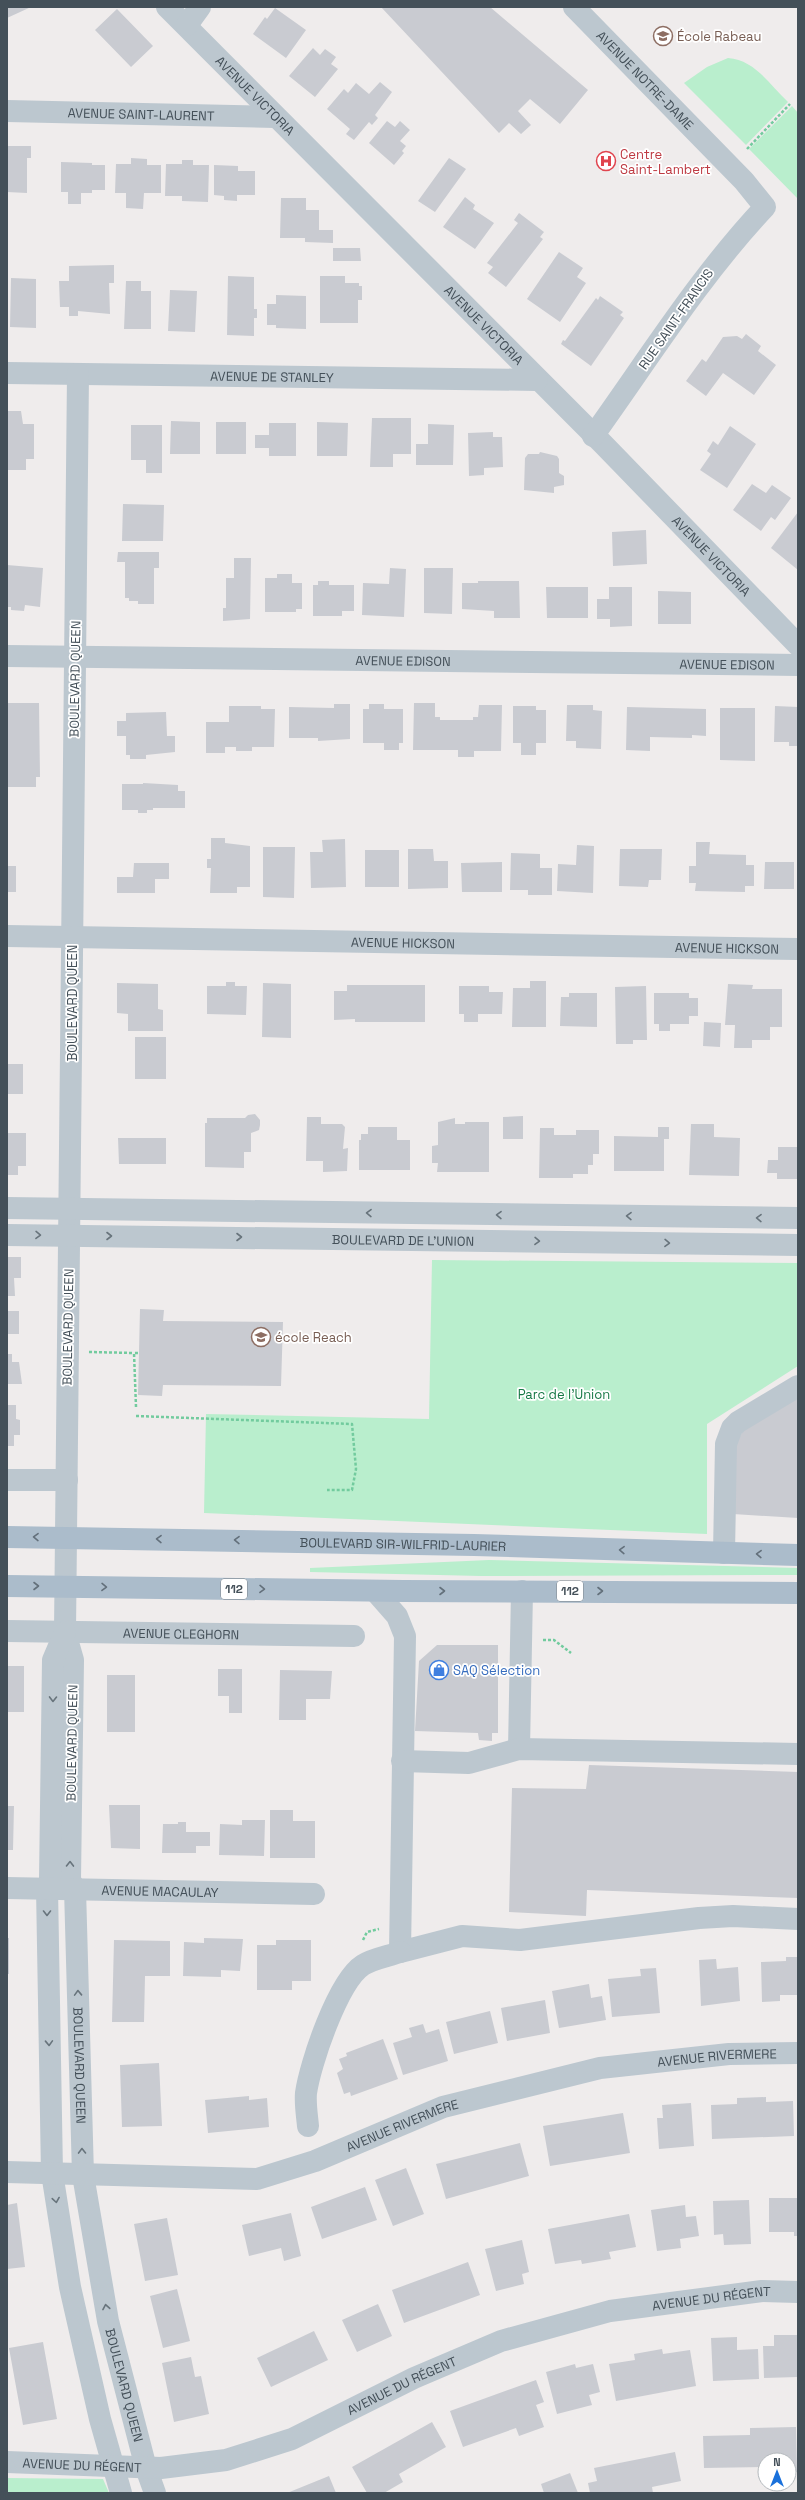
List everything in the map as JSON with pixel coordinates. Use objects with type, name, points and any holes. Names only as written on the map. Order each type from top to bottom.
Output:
[{"type":"main road","name":"BOULEVARD SIR-WILFRID-LAURIER","points":[[7,1536],[466,1545],[798,1555]]},
{"type":"main road","name":"112","points":[[7,1586],[375,1591],[798,1592]]},
{"type":"street","name":"AVENUE VICTORIA","points":[[167,7],[593,436],[798,645]]},
{"type":"street","points":[[186,26],[200,7]]},
{"type":"street","name":"AVENUE NOTRE-DAME","points":[[574,7],[744,181],[765,206]]},
{"type":"street","name":"AVENUE SAINT-LAURENT","points":[[7,112],[276,118]]},
{"type":"street","name":"RUE SAINT-FRANCIS","points":[[593,436],[736,237],[765,206]]},
{"type":"street","name":"AVENUE DE STANLEY","points":[[7,373],[537,380]]},
{"type":"street","name":"BOULEVARD QUEEN","points":[[78,374],[70,1236],[65,1586],[65,1632],[73,1660],[70,1880],[76,1889],[83,2175],[108,2321],[146,2468],[155,2493]]},
{"type":"street","name":"AVENUE EDISON","points":[[7,656],[798,665]]},
{"type":"street","name":"AVENUE HICKSON","points":[[7,936],[798,949]]},
{"type":"street","name":"BOULEVARD DE L'UNION","points":[[7,1208],[70,1210],[798,1218]]},
{"type":"street","name":"BOULEVARD DE L'UNION","points":[[7,1235],[798,1245]]},
{"type":"street","points":[[724,1553],[726,1444],[728,1435],[738,1422],[798,1386]]},
{"type":"street","points":[[7,1480],[67,1480]]},
{"type":"street","points":[[375,1591],[401,1622],[405,1642],[400,1952]]},
{"type":"street","points":[[518,1749],[522,1591]]},
{"type":"street","name":"AVENUE CLEGHORN","points":[[7,1631],[354,1636]]},
{"type":"street","name":"BOULEVARD QUEEN","points":[[65,1632],[53,1660],[50,1880],[47,1888],[52,2173],[70,2287],[112,2466],[122,2493]]},
{"type":"street","points":[[402,1762],[468,1763],[518,1749],[798,1754]]},
{"type":"street","name":"AVENUE MACAULAY","points":[[7,1888],[314,1894]]},
{"type":"street","points":[[308,2126],[306,2093],[312,2067],[329,2020],[339,1998],[362,1965],[400,1952],[462,1936],[520,1940],[699,1918],[733,1916],[798,1919]]},
{"type":"street","name":"AVENUE RIVERMERE","points":[[7,2172],[257,2179],[315,2161],[443,2107],[600,2068],[729,2054],[798,2052]]},
{"type":"street","name":"AVENUE DU RÉGENT","points":[[7,2462],[160,2468],[226,2460],[292,2440],[414,2378],[501,2341],[610,2311],[762,2291],[798,2292]]},
{"type":"path","points":[[747,149],[790,104]]},
{"type":"path","points":[[68,1352],[139,1353]]},
{"type":"path","points":[[134,1353],[136,1407]]},
{"type":"path","points":[[136,1416],[352,1424],[356,1469],[352,1490],[327,1490]]},
{"type":"path","points":[[538,1640],[554,1640],[571,1653]]},
{"type":"green space","points":[[728,58],[746,63],[754,68],[788,102],[746,145],[684,83],[707,67]]},
{"type":"green space","points":[[792,106],[798,113],[798,199],[749,149]]},
{"type":"green space","name":"Parc de l'Union","points":[[432,1260],[798,1263],[798,1366],[707,1424],[707,1534],[204,1513],[206,1414],[429,1419]]},
{"type":"green space","points":[[489,1560],[798,1568],[798,1575],[481,1576],[310,1572],[310,1568]]},
{"type":"green space","points":[[7,2478],[103,2479],[109,2493],[7,2493]]},
{"type":"building","points":[[7,7],[31,7],[7,18]]},
{"type":"building","points":[[381,7],[490,7],[588,90],[560,124],[530,99],[518,111],[531,125],[521,134],[509,123],[499,133]]},
{"type":"building","points":[[275,8],[306,30],[286,58],[253,34],[265,17],[267,19]]},
{"type":"building","points":[[117,9],[153,46],[131,67],[95,30]]},
{"type":"building","points":[[313,48],[320,55],[325,49],[336,57],[331,64],[338,69],[315,97],[289,76]]},
{"type":"building","points":[[380,82],[392,92],[375,115],[378,118],[372,125],[369,122],[354,140],[346,134],[350,129],[327,109],[344,89],[348,93],[356,83],[369,94]]},
{"type":"building","points":[[387,121],[395,127],[400,121],[410,130],[400,141],[406,146],[402,151],[404,153],[394,165],[369,143]]},
{"type":"building","points":[[7,146],[31,146],[31,158],[27,158],[27,193],[7,192]]},
{"type":"building","points":[[131,158],[147,159],[147,165],[161,165],[161,193],[144,193],[143,209],[126,208],[126,193],[115,193],[116,164],[131,164]]},
{"type":"building","points":[[449,158],[466,169],[435,212],[418,201]]},
{"type":"building","points":[[182,160],[193,160],[193,165],[209,165],[208,202],[182,201],[182,196],[165,196],[166,164],[182,164]]},
{"type":"building","points":[[61,162],[105,165],[105,190],[92,190],[92,193],[81,193],[81,204],[68,204],[68,192],[61,192]]},
{"type":"building","points":[[214,165],[238,166],[238,171],[255,171],[255,195],[237,195],[237,201],[224,200],[224,196],[214,195]]},
{"type":"building","points":[[465,197],[475,205],[473,209],[494,223],[475,249],[443,227]]},
{"type":"building","points":[[281,198],[306,198],[306,210],[319,210],[319,230],[333,230],[333,243],[305,242],[305,238],[280,238]]},
{"type":"building","points":[[519,213],[544,232],[540,237],[543,239],[506,287],[488,273],[493,267],[487,263],[518,223],[514,220]]},
{"type":"building","points":[[333,248],[360,248],[361,261],[333,261]]},
{"type":"building","points":[[559,252],[583,268],[577,277],[586,283],[560,322],[527,299]]},
{"type":"building","points":[[114,265],[114,283],[109,283],[110,314],[78,311],[78,316],[69,316],[69,307],[60,307],[59,281],[69,281],[69,266]]},
{"type":"building","points":[[228,276],[254,277],[254,309],[257,309],[257,318],[254,318],[254,336],[227,335]]},
{"type":"building","points":[[320,276],[345,276],[345,283],[359,283],[359,286],[362,286],[362,300],[358,300],[358,323],[320,323]]},
{"type":"building","points":[[11,278],[36,279],[36,328],[10,327]]},
{"type":"building","points":[[126,281],[141,281],[141,291],[151,291],[151,329],[124,329]]},
{"type":"building","points":[[170,290],[197,291],[195,332],[168,331]]},
{"type":"building","points":[[276,295],[306,296],[306,329],[276,328],[276,325],[267,325],[267,304],[276,304]]},
{"type":"building","points":[[600,296],[623,312],[620,315],[624,318],[591,366],[561,344],[563,340],[565,341],[596,298],[598,300]]},
{"type":"building","points":[[746,334],[761,346],[758,351],[776,365],[754,395],[723,373],[706,396],[686,381],[702,359],[706,362],[723,337],[737,336],[742,339]]},
{"type":"building","points":[[7,411],[21,411],[23,424],[34,424],[34,459],[26,459],[26,470],[8,470]]},
{"type":"building","points":[[372,418],[411,418],[411,454],[393,454],[393,467],[370,467]]},
{"type":"building","points":[[171,421],[200,422],[200,454],[170,454]]},
{"type":"building","points":[[216,422],[246,422],[246,454],[216,454]]},
{"type":"building","points":[[317,422],[348,423],[347,456],[317,456]]},
{"type":"building","points":[[269,423],[296,423],[296,456],[269,456],[269,448],[255,448],[255,435],[269,435]]},
{"type":"building","points":[[428,424],[454,425],[453,465],[416,465],[416,444],[428,444]]},
{"type":"building","points":[[131,425],[162,425],[162,473],[146,473],[146,460],[131,460]]},
{"type":"building","points":[[730,426],[756,444],[727,488],[700,470],[711,454],[707,451],[713,441],[718,445]]},
{"type":"building","points":[[493,432],[493,437],[502,437],[503,467],[484,468],[484,475],[469,476],[468,433]]},
{"type":"building","points":[[540,452],[557,456],[559,459],[559,473],[564,476],[564,485],[554,487],[554,493],[524,490],[525,458],[528,454],[539,454]]},
{"type":"building","points":[[752,484],[766,493],[772,485],[791,498],[775,520],[771,517],[761,531],[733,510]]},
{"type":"building","points":[[123,504],[164,505],[163,541],[122,541]]},
{"type":"building","points":[[798,512],[798,570],[771,548]]},
{"type":"building","points":[[646,530],[647,564],[613,566],[612,532]]},
{"type":"building","points":[[118,552],[159,552],[159,568],[154,568],[154,604],[138,604],[138,601],[129,601],[129,598],[125,598],[125,562],[117,562]]},
{"type":"building","points":[[234,558],[251,558],[250,619],[223,621],[223,608],[226,608],[226,578],[234,578]]},
{"type":"building","points":[[7,565],[43,568],[40,607],[25,605],[24,611],[11,610],[11,607],[7,607]]},
{"type":"building","points":[[390,568],[406,569],[404,617],[362,615],[363,583],[389,584]]},
{"type":"building","points":[[424,568],[453,568],[452,614],[424,613]]},
{"type":"building","points":[[277,574],[292,574],[292,583],[302,583],[302,609],[296,609],[296,612],[265,612],[265,578],[277,578]]},
{"type":"building","points":[[318,581],[329,581],[329,585],[354,585],[354,611],[342,611],[342,616],[313,616],[313,585],[318,585]]},
{"type":"building","points":[[478,581],[519,581],[520,618],[494,618],[494,611],[462,609],[462,583],[478,583]]},
{"type":"building","points":[[546,587],[588,587],[588,618],[547,618]]},
{"type":"building","points":[[609,587],[632,587],[632,626],[610,627],[610,619],[597,619],[597,599],[609,599]]},
{"type":"building","points":[[658,591],[691,592],[691,624],[658,624]]},
{"type":"building","points":[[7,703],[39,703],[40,777],[36,777],[36,787],[7,787]]},
{"type":"building","points":[[414,703],[435,703],[435,717],[440,717],[440,720],[473,720],[473,717],[478,717],[479,705],[502,705],[501,751],[474,751],[474,757],[458,757],[458,750],[413,750]]},
{"type":"building","points":[[334,704],[350,704],[350,739],[318,741],[318,738],[289,738],[289,707],[334,708]]},
{"type":"building","points":[[369,704],[384,704],[384,709],[403,709],[403,743],[399,743],[399,750],[384,750],[384,743],[363,743],[363,709],[369,709]]},
{"type":"building","points":[[567,705],[593,705],[593,710],[602,711],[601,749],[576,748],[576,741],[566,741]]},
{"type":"building","points":[[229,706],[261,706],[261,709],[275,709],[274,747],[252,747],[252,751],[236,751],[236,747],[225,747],[225,753],[206,753],[206,722],[229,722]]},
{"type":"building","points":[[513,706],[536,706],[536,710],[546,710],[546,743],[536,743],[536,755],[521,755],[521,743],[513,743]]},
{"type":"building","points":[[775,706],[798,707],[798,746],[789,746],[789,742],[774,742]]},
{"type":"building","points":[[627,707],[706,709],[706,736],[692,735],[692,738],[650,737],[650,751],[626,750]]},
{"type":"building","points":[[720,708],[755,708],[755,761],[720,760]]},
{"type":"building","points":[[166,712],[167,736],[175,736],[175,752],[146,755],[146,759],[130,759],[130,755],[126,755],[126,736],[117,736],[117,721],[126,721],[126,713]]},
{"type":"building","points":[[143,783],[178,785],[178,791],[185,791],[185,808],[153,808],[153,810],[147,810],[147,813],[138,813],[138,810],[122,810],[122,784]]},
{"type":"building","points":[[211,838],[225,838],[225,843],[250,846],[250,887],[237,887],[237,893],[210,893],[211,868],[207,868],[207,859],[211,859]]},
{"type":"building","points":[[345,839],[346,887],[311,888],[310,852],[323,852],[322,840]]},
{"type":"building","points":[[696,842],[710,842],[709,854],[746,855],[746,865],[754,865],[754,886],[745,886],[745,892],[695,891],[696,883],[689,883],[689,866],[696,866]]},
{"type":"building","points":[[577,845],[594,846],[593,893],[557,891],[558,864],[576,865]]},
{"type":"building","points":[[263,847],[295,847],[294,898],[263,897]]},
{"type":"building","points":[[408,849],[433,849],[434,861],[448,861],[448,888],[408,889]]},
{"type":"building","points":[[620,849],[662,849],[661,880],[649,880],[648,887],[619,886]]},
{"type":"building","points":[[365,850],[399,850],[399,887],[365,887]]},
{"type":"building","points":[[511,853],[540,854],[540,868],[552,868],[552,895],[528,895],[528,890],[510,890]]},
{"type":"building","points":[[502,862],[502,892],[462,892],[461,863]]},
{"type":"building","points":[[765,862],[794,862],[794,889],[764,889]]},
{"type":"building","points":[[134,863],[169,863],[169,879],[155,879],[155,893],[117,893],[117,877],[133,877]]},
{"type":"building","points":[[7,866],[16,866],[16,892],[7,892]]},
{"type":"building","points":[[530,981],[546,981],[546,1027],[512,1027],[513,988],[530,988]]},
{"type":"building","points":[[226,982],[235,982],[235,986],[247,986],[246,1015],[207,1014],[207,986],[226,986]]},
{"type":"building","points":[[117,983],[158,984],[158,1009],[163,1010],[163,1031],[128,1031],[128,1014],[117,1013]]},
{"type":"building","points":[[263,983],[291,984],[291,1038],[262,1037]]},
{"type":"building","points":[[728,984],[753,985],[752,989],[782,989],[782,1027],[770,1027],[770,1040],[752,1040],[752,1048],[734,1048],[735,1025],[725,1025]]},
{"type":"building","points":[[347,985],[425,985],[425,1022],[355,1022],[355,1019],[334,1020],[334,991],[347,991]]},
{"type":"building","points":[[459,986],[489,986],[489,992],[503,992],[502,1014],[478,1014],[478,1022],[464,1022],[464,1014],[459,1014]]},
{"type":"building","points":[[646,986],[647,1040],[633,1040],[633,1044],[616,1044],[615,987]]},
{"type":"building","points":[[569,993],[597,993],[597,1027],[560,1026],[561,997],[569,997]]},
{"type":"building","points":[[654,993],[689,993],[689,998],[698,998],[698,1016],[689,1016],[689,1024],[670,1024],[670,1031],[659,1031],[659,1024],[654,1024]]},
{"type":"building","points":[[704,1022],[721,1023],[720,1047],[703,1046]]},
{"type":"building","points":[[135,1037],[166,1037],[166,1079],[135,1079]]},
{"type":"building","points":[[7,1064],[23,1064],[23,1094],[7,1094]]},
{"type":"building","points":[[255,1114],[260,1120],[259,1130],[251,1133],[251,1152],[244,1152],[244,1168],[205,1167],[205,1123],[207,1123],[207,1118],[245,1118],[248,1115]]},
{"type":"building","points":[[523,1116],[523,1139],[503,1139],[503,1117]]},
{"type":"building","points":[[307,1117],[321,1117],[321,1124],[342,1124],[345,1127],[343,1149],[348,1148],[347,1171],[323,1172],[323,1161],[306,1161]]},
{"type":"building","points":[[455,1118],[455,1124],[465,1124],[465,1122],[489,1122],[489,1172],[437,1172],[438,1163],[432,1163],[432,1146],[438,1145],[438,1122]]},
{"type":"building","points":[[691,1124],[714,1124],[714,1137],[740,1138],[739,1176],[689,1175]]},
{"type":"building","points":[[368,1127],[397,1127],[397,1140],[410,1140],[410,1170],[359,1170],[359,1140],[361,1140],[361,1134],[368,1134]]},
{"type":"building","points":[[658,1127],[669,1127],[669,1139],[664,1139],[664,1171],[614,1171],[614,1136],[658,1137]]},
{"type":"building","points":[[540,1128],[554,1128],[554,1135],[576,1135],[576,1130],[599,1130],[599,1154],[593,1154],[593,1165],[588,1165],[588,1174],[573,1174],[573,1178],[539,1178]]},
{"type":"building","points":[[7,1133],[26,1133],[26,1166],[18,1166],[18,1175],[7,1175]]},
{"type":"building","points":[[118,1138],[166,1138],[166,1164],[119,1164]]},
{"type":"building","points":[[778,1147],[798,1147],[798,1179],[777,1179],[777,1173],[767,1173],[768,1160],[778,1160]]},
{"type":"building","points":[[7,1257],[21,1257],[21,1278],[14,1278],[15,1296],[7,1296]]},
{"type":"building","points":[[140,1309],[164,1310],[163,1321],[283,1322],[281,1386],[163,1385],[162,1396],[138,1395]]},
{"type":"building","points":[[7,1311],[19,1311],[19,1334],[7,1334]]},
{"type":"building","points":[[7,1354],[12,1354],[12,1362],[19,1362],[22,1384],[7,1384]]},
{"type":"building","points":[[798,1398],[798,1518],[733,1514],[736,1443],[746,1426]]},
{"type":"building","points":[[7,1405],[16,1405],[16,1419],[20,1420],[20,1435],[14,1435],[14,1446],[7,1446]]},
{"type":"building","points":[[437,1645],[498,1645],[498,1733],[492,1733],[492,1741],[479,1740],[478,1733],[415,1731],[419,1661]]},
{"type":"building","points":[[7,1666],[24,1666],[24,1712],[7,1712]]},
{"type":"building","points":[[218,1669],[242,1669],[242,1713],[229,1713],[229,1696],[218,1696]]},
{"type":"building","points":[[280,1670],[332,1671],[330,1699],[306,1699],[306,1720],[279,1720]]},
{"type":"building","points":[[107,1675],[135,1675],[135,1732],[107,1732]]},
{"type":"building","points":[[589,1765],[798,1772],[798,1898],[587,1890],[586,1916],[509,1912],[512,1788],[586,1789]]},
{"type":"building","points":[[109,1805],[140,1805],[140,1849],[111,1848]]},
{"type":"building","points":[[7,1806],[14,1806],[13,1850],[7,1850]]},
{"type":"building","points":[[270,1810],[293,1810],[293,1821],[315,1821],[315,1858],[270,1858]]},
{"type":"building","points":[[242,1820],[265,1820],[264,1856],[219,1855],[220,1824],[242,1825]]},
{"type":"building","points":[[178,1822],[186,1822],[186,1832],[210,1832],[210,1846],[196,1846],[196,1853],[162,1853],[163,1824],[178,1824]]},
{"type":"building","points":[[7,1938],[9,1938],[9,1974],[7,1974]]},
{"type":"building","points":[[204,1938],[243,1939],[240,1971],[221,1970],[221,1977],[183,1976],[184,1942],[204,1943]]},
{"type":"building","points":[[114,1940],[170,1941],[170,1976],[145,1976],[144,2022],[112,2022]]},
{"type":"building","points":[[276,1940],[311,1940],[311,1981],[292,1981],[292,1990],[257,1990],[257,1945],[276,1945]]},
{"type":"building","points":[[786,1957],[798,1957],[798,1995],[780,1995],[780,2001],[762,2002],[761,1962],[786,1961]]},
{"type":"building","points":[[716,1959],[717,1969],[738,1967],[740,2001],[701,2006],[699,1960]]},
{"type":"building","points":[[656,1968],[660,2013],[612,2017],[608,1979],[641,1976],[640,1969]]},
{"type":"building","points":[[589,1984],[591,1998],[602,1996],[606,2020],[559,2028],[552,1991]]},
{"type":"building","points":[[545,2000],[550,2033],[507,2041],[501,2008]]},
{"type":"building","points":[[490,2011],[498,2043],[454,2054],[446,2022]]},
{"type":"building","points":[[423,2024],[426,2033],[439,2029],[448,2061],[403,2075],[393,2043],[412,2037],[409,2028]]},
{"type":"building","points":[[383,2039],[398,2079],[351,2096],[350,2092],[344,2094],[337,2073],[343,2069],[339,2059],[347,2056],[346,2053]]},
{"type":"building","points":[[159,2063],[162,2126],[122,2127],[120,2065]]},
{"type":"building","points":[[249,2096],[249,2100],[267,2098],[269,2127],[208,2133],[205,2100]]},
{"type":"building","points":[[766,2097],[766,2102],[793,2101],[794,2136],[712,2139],[711,2105],[737,2104],[737,2098]]},
{"type":"building","points":[[691,2103],[694,2146],[659,2149],[657,2118],[663,2118],[662,2105]]},
{"type":"building","points":[[623,2113],[630,2153],[550,2166],[543,2126]]},
{"type":"building","points":[[520,2143],[529,2176],[446,2199],[436,2164]]},
{"type":"building","points":[[406,2168],[424,2214],[393,2226],[375,2180]]},
{"type":"building","points":[[365,2187],[377,2220],[322,2239],[311,2207]]},
{"type":"building","points":[[769,2198],[798,2198],[798,2236],[794,2236],[794,2232],[769,2232]]},
{"type":"building","points":[[749,2200],[751,2244],[724,2245],[723,2234],[714,2235],[713,2201]]},
{"type":"building","points":[[17,2203],[25,2267],[7,2269],[7,2205]]},
{"type":"building","points":[[685,2205],[686,2217],[696,2216],[699,2236],[680,2239],[681,2248],[657,2251],[651,2210]]},
{"type":"building","points":[[291,2213],[301,2256],[284,2261],[281,2248],[249,2256],[242,2225]]},
{"type":"building","points":[[629,2214],[636,2247],[609,2252],[611,2259],[582,2264],[581,2260],[555,2264],[548,2229]]},
{"type":"building","points":[[167,2218],[178,2275],[145,2281],[134,2224]]},
{"type":"building","points":[[522,2240],[529,2272],[522,2274],[524,2284],[496,2291],[485,2249]]},
{"type":"building","points":[[468,2262],[480,2295],[404,2323],[392,2290]]},
{"type":"building","points":[[177,2289],[190,2341],[163,2348],[150,2296]]},
{"type":"building","points":[[378,2304],[392,2336],[357,2352],[342,2320]]},
{"type":"building","points":[[314,2331],[328,2360],[271,2387],[257,2358]]},
{"type":"building","points":[[774,2335],[798,2335],[798,2377],[764,2378],[763,2346],[774,2346]]},
{"type":"building","points":[[737,2337],[737,2350],[758,2349],[759,2379],[713,2381],[711,2338]]},
{"type":"building","points":[[43,2342],[57,2419],[23,2425],[9,2348]]},
{"type":"building","points":[[662,2349],[663,2354],[690,2350],[696,2386],[616,2401],[609,2364],[635,2360],[634,2354]]},
{"type":"building","points":[[191,2357],[195,2377],[201,2376],[209,2414],[174,2422],[162,2363]]},
{"type":"building","points":[[575,2364],[576,2368],[593,2364],[600,2392],[589,2395],[592,2405],[557,2414],[546,2372]]},
{"type":"building","points":[[536,2380],[544,2402],[536,2405],[544,2427],[519,2436],[516,2428],[463,2447],[450,2411]]},
{"type":"building","points":[[432,2422],[446,2447],[399,2474],[403,2482],[384,2493],[367,2493],[352,2467]]},
{"type":"building","points":[[796,2427],[797,2452],[757,2452],[757,2467],[704,2468],[703,2436],[750,2435],[750,2428]]},
{"type":"building","points":[[675,2452],[681,2481],[652,2487],[653,2493],[590,2493],[588,2483],[597,2481],[594,2468]]},
{"type":"building","points":[[570,2473],[578,2493],[544,2493],[541,2484]]},
{"type":"building","points":[[329,2476],[336,2493],[287,2493]]},
{"type":"place","name":"École Rabeau","points":[[663,36]]},
{"type":"place","name":"Centre Saint-Lambert","points":[[606,161]]},
{"type":"place","name":"école Reach","points":[[261,1337]]},
{"type":"place","name":"SAQ Sélection","points":[[439,1670]]}]
